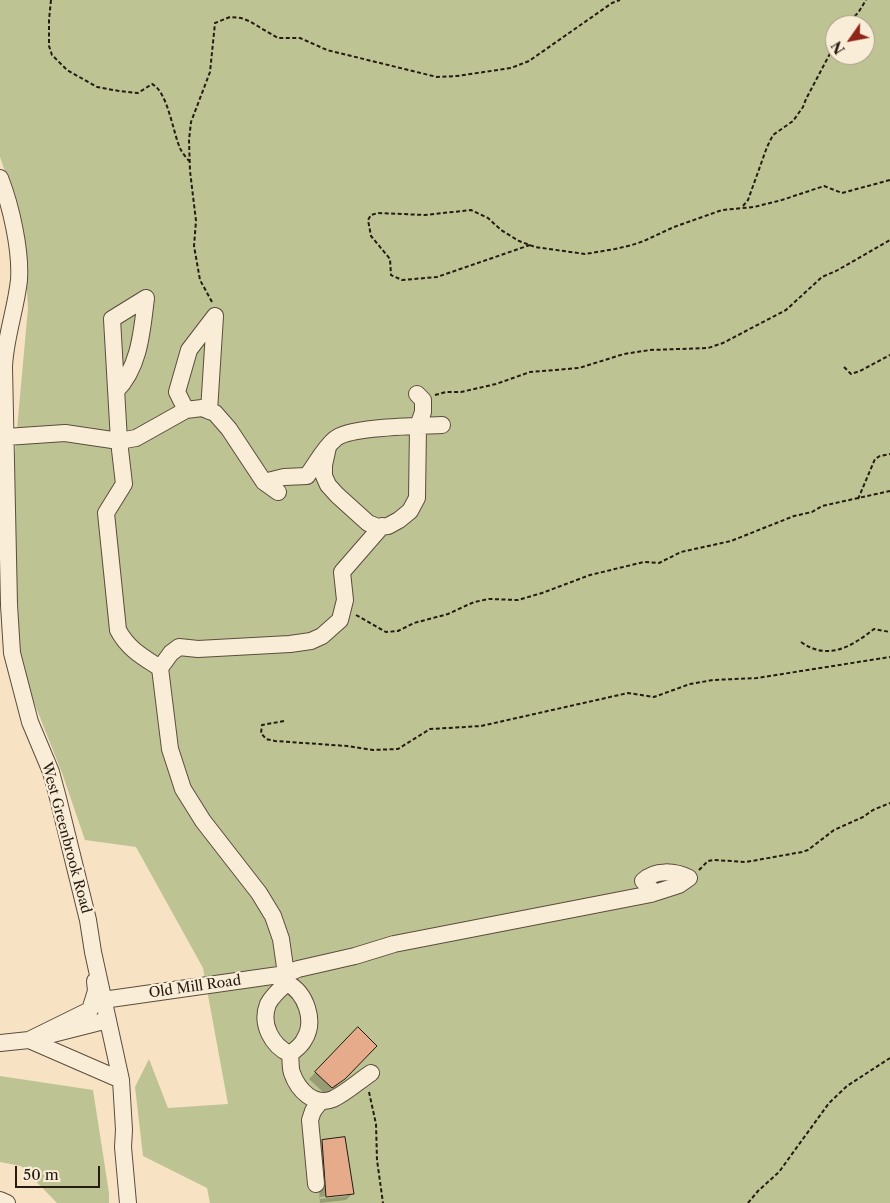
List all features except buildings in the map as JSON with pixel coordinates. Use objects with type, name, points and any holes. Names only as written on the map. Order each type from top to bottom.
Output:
[{"type":"street","name":"West Greenbrook Road","points":[[0,178],[11,216],[19,263],[16,295],[5,356],[4,525],[12,653],[30,722],[51,772],[88,920],[92,952],[120,1080],[124,1130],[122,1146],[128,1203]]},
{"type":"street","points":[[116,391],[126,380],[141,341],[146,298],[112,319],[116,391],[119,441],[124,484],[106,513],[118,630],[124,641],[137,654],[160,668]]},
{"type":"street","points":[[186,410],[177,392],[189,350],[216,316],[209,411]]},
{"type":"street","points":[[328,447],[324,465],[324,476],[328,485],[368,523],[378,527],[399,520],[410,511],[418,498],[418,426],[423,412],[420,397]]},
{"type":"street","points":[[6,437],[65,433],[119,441],[136,438],[186,410],[202,408],[215,413],[229,429],[264,482],[278,492]]},
{"type":"street","points":[[264,482],[284,476],[307,476],[335,438],[342,434],[358,430],[442,425]]},
{"type":"street","points":[[290,1054],[304,1040],[310,1027],[309,1010],[286,978],[281,938],[273,916],[259,893],[203,821],[184,789],[170,749],[160,668],[171,653],[179,647],[198,649],[290,644],[311,641],[322,636],[340,620],[345,600],[342,572],[382,526]]},
{"type":"street","name":"Old Mill Road","points":[[103,1000],[286,978],[298,969],[355,956],[394,944],[651,894],[654,892],[643,881],[654,874],[674,872],[689,878]]},
{"type":"street","points":[[29,1040],[90,1010],[96,991],[92,952]]},
{"type":"street","points":[[286,978],[268,1004],[264,1019],[268,1033],[273,1041],[282,1051],[290,1054]]},
{"type":"street","points":[[0,1043],[29,1040],[108,1020]]},
{"type":"street","points":[[29,1040],[120,1080]]},
{"type":"street","points":[[290,1054],[292,1073],[298,1086],[309,1097],[320,1102]]},
{"type":"street","points":[[316,1184],[310,1120],[313,1111],[320,1102],[332,1099],[371,1073]]},
{"type":"street","points":[[0,1200],[8,1203]]},
{"type":"path","points":[[51,0],[49,46],[52,55],[67,70],[97,87],[138,93],[152,84],[157,87],[169,112],[180,149],[189,161]]},
{"type":"path","points":[[213,302],[200,280],[194,246],[196,221],[189,161],[191,122],[210,72],[214,23],[230,17],[241,18],[278,38],[300,38],[328,50],[438,77],[457,76],[511,68],[528,61],[612,3],[620,0]]},
{"type":"path","points":[[855,15],[866,0]]},
{"type":"path","points":[[743,207],[748,200],[773,135],[793,122],[803,108],[825,63]]},
{"type":"path","points":[[530,246],[437,276],[402,280],[391,275],[390,259],[371,236],[368,220],[371,215],[378,213],[425,215],[471,210],[488,218],[501,230],[530,246],[585,254],[615,250],[644,241],[674,226],[722,210],[754,207],[824,186],[842,193],[890,180]]},
{"type":"path","points":[[420,397],[446,392],[461,392],[496,384],[530,372],[579,368],[624,354],[650,350],[708,348],[723,343],[786,310],[816,281],[890,240]]},
{"type":"path","points":[[844,367],[851,374],[860,372],[890,355]]},
{"type":"path","points":[[858,498],[874,459],[890,454]]},
{"type":"path","points":[[344,607],[386,632],[398,631],[414,623],[448,614],[474,602],[489,599],[518,600],[590,575],[644,562],[660,562],[681,552],[731,541],[794,516],[812,512],[822,506],[890,491]]},
{"type":"path","points":[[801,642],[809,648],[825,652],[849,646],[874,629],[890,632]]},
{"type":"path","points":[[284,721],[262,725],[261,733],[266,739],[275,742],[347,746],[373,750],[398,749],[430,729],[482,726],[628,693],[654,697],[690,684],[713,680],[757,678],[890,657]]},
{"type":"path","points":[[689,878],[708,861],[720,859],[746,862],[808,850],[834,830],[890,803]]},
{"type":"path","points":[[748,1203],[779,1172],[829,1103],[847,1086],[890,1058]]},
{"type":"path","points":[[371,1073],[368,1089],[376,1124],[377,1160],[383,1203]]},
{"type":"green space","points":[[0,0],[890,0],[890,1203],[210,1203],[207,1188],[143,1156],[135,1087],[149,1059],[168,1108],[228,1104],[203,968],[136,847],[85,840],[62,773],[16,657],[12,484],[28,308],[23,225],[0,157]]},
{"type":"green space","points":[[0,1076],[93,1090],[109,1203],[57,1203],[21,1166],[0,1162]]}]
